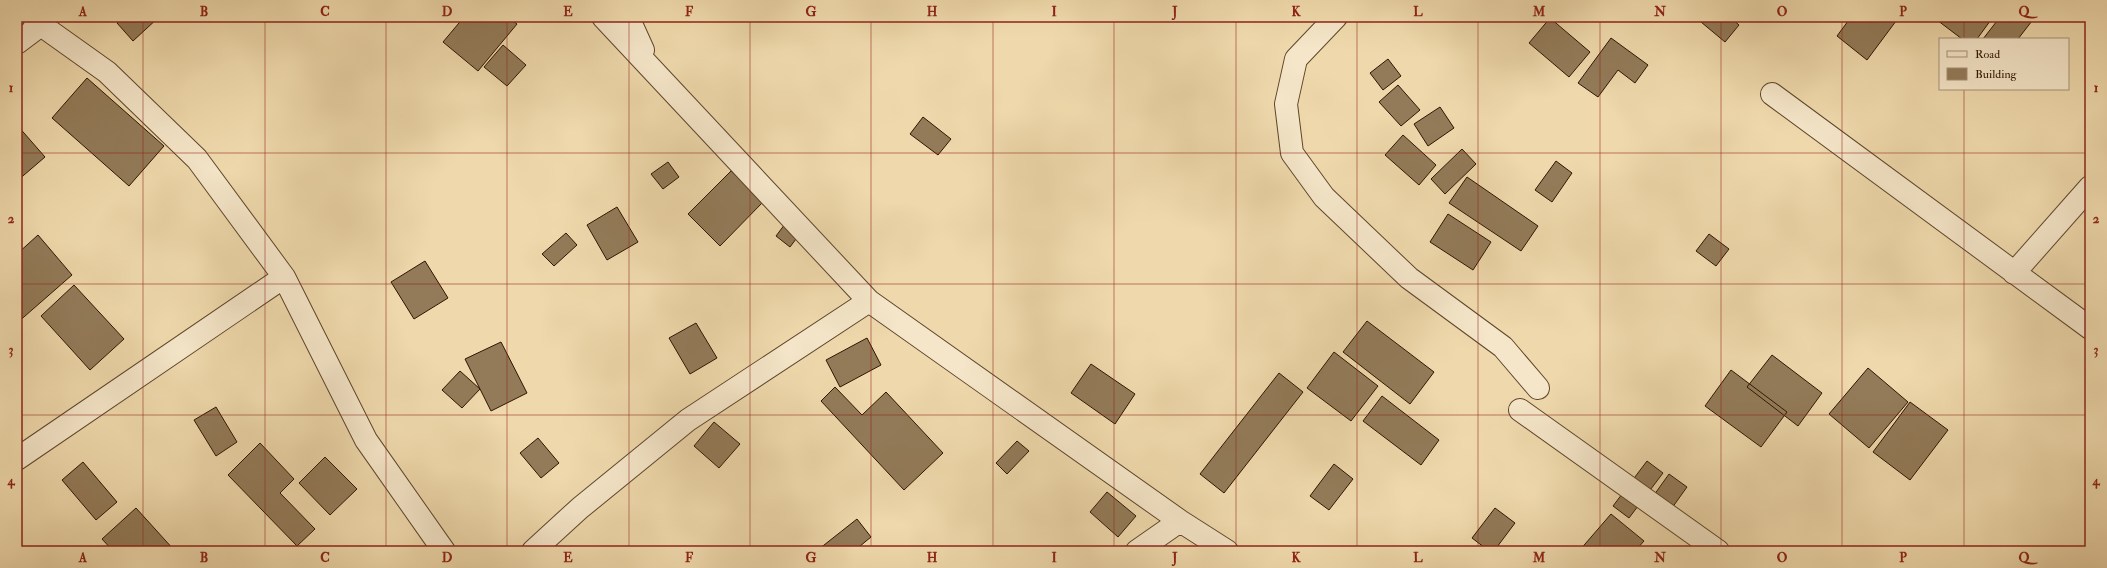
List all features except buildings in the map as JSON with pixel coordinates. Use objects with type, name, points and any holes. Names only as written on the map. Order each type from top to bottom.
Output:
[{"type":"street","points":[[603,17],[869,301],[1180,520],[1227,551]]},
{"type":"street","points":[[628,17],[650,66]]},
{"type":"street","points":[[1336,17],[1296,59],[1286,104],[1292,153],[1324,198],[1409,278],[1504,347],[1538,388]]},
{"type":"street","points":[[17,43],[37,21],[107,72],[197,159],[284,276],[366,440],[444,551]]},
{"type":"street","points":[[1772,94],[2090,328]]},
{"type":"street","points":[[2014,273],[2090,187]]},
{"type":"street","points":[[17,459],[284,276]]},
{"type":"street","points":[[533,551],[580,508],[688,420],[869,301]]},
{"type":"street","points":[[1520,410],[1718,551]]},
{"type":"street","points":[[1137,551],[1180,520]]}]
